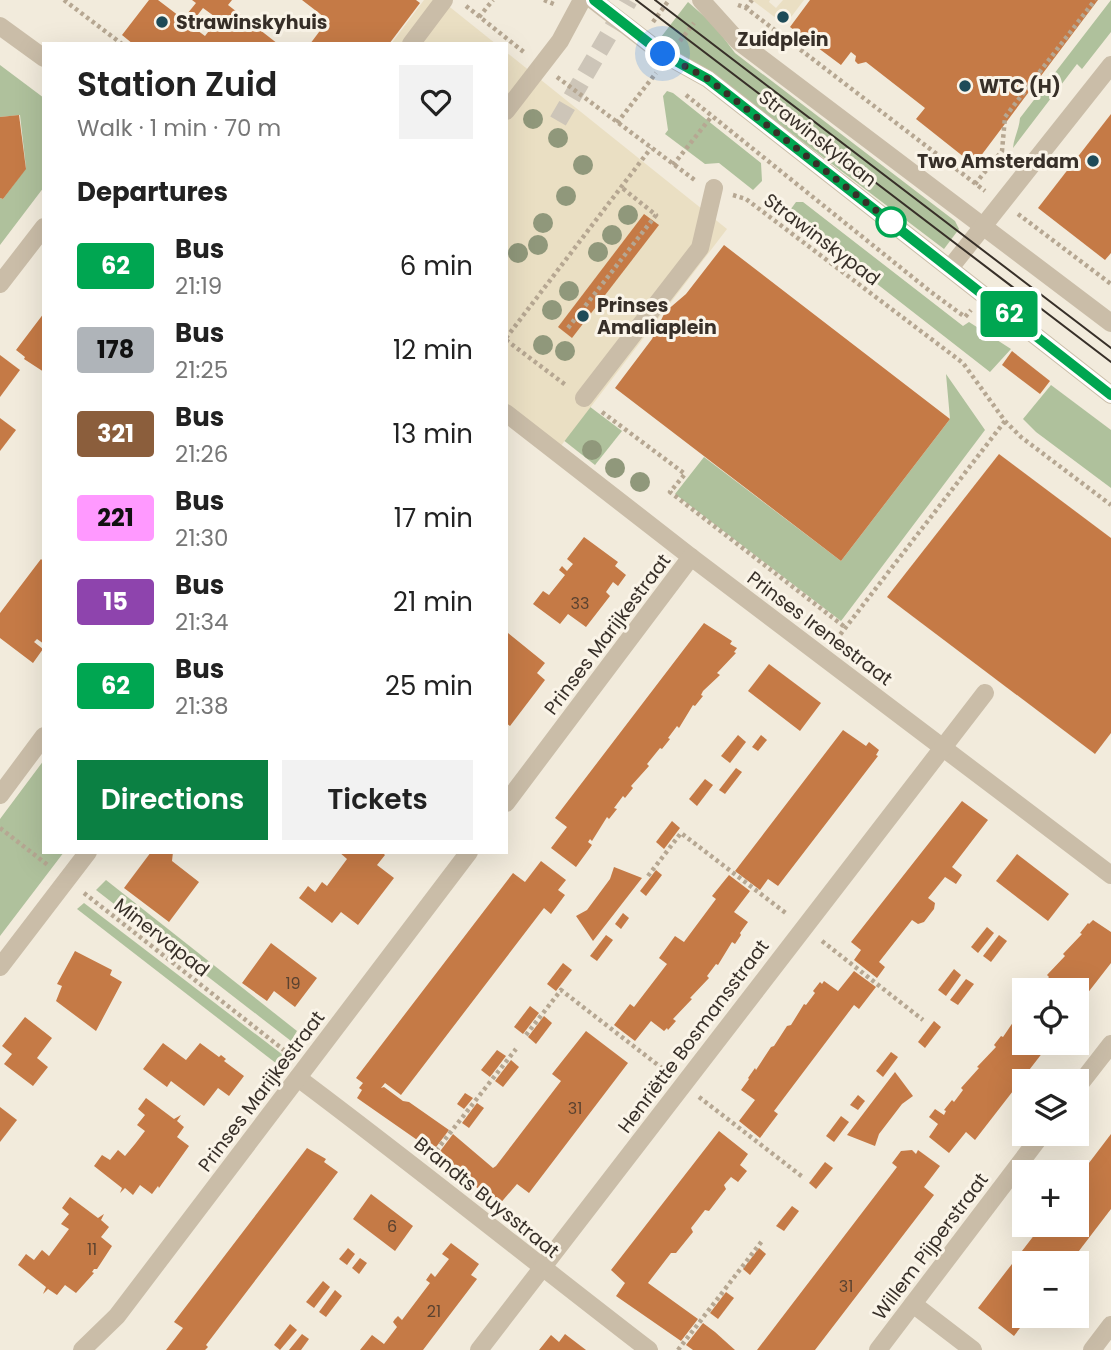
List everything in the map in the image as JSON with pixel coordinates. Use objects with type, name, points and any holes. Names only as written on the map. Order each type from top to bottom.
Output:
[{"type":"street","points":[[412,42],[444,0]]},
{"type":"street","points":[[508,108],[560,41],[582,0]]},
{"type":"street","name":"Strawinskylaan","points":[[593,0],[663,54],[708,79],[1111,395]]},
{"type":"street","name":"Strawinskylaan","points":[[701,0],[737,41],[1111,323]]},
{"type":"street","points":[[0,26],[42,57]]},
{"type":"street","points":[[950,268],[1111,65]]},
{"type":"street","points":[[584,398],[700,247],[714,188]]},
{"type":"street","points":[[0,284],[42,230]]},
{"type":"street","name":"Prinses Irenestraat","points":[[508,415],[691,557],[1111,875]]},
{"type":"street","name":"Prinses Marijkestraat","points":[[508,800],[691,557]]},
{"type":"street","name":"Henriëtte Bosmansstraat","points":[[479,1350],[985,693]]},
{"type":"street","points":[[0,795],[42,739]]},
{"type":"street","points":[[0,967],[86,854]]},
{"type":"street","name":"Prinses Marijkestraat","points":[[82,1350],[117,1316],[467,854]]},
{"type":"street","points":[[1089,1072],[1111,1044]]},
{"type":"street","name":"Brandts Buysstraat","points":[[302,1073],[542,1268],[649,1350]]},
{"type":"street","name":"Willem Pijperstraat","points":[[878,1350],[1033,1146]]},
{"type":"street","points":[[913,1304],[973,1350]]},
{"type":"street","points":[[1092,1350],[1111,1325]]},
{"type":"path","points":[[64,0],[119,42]]},
{"type":"path","name":"Strawinskypad","points":[[458,0],[692,180],[746,199],[963,363],[1005,421],[1021,437],[1111,505]]},
{"type":"path","points":[[479,17],[493,0]]},
{"type":"path","points":[[746,8],[752,0]]},
{"type":"path","points":[[975,184],[1002,151],[1005,117],[1095,0]]},
{"type":"path","points":[[731,3],[746,8],[975,184],[1111,284]]},
{"type":"path","points":[[677,88],[965,317],[983,294]]},
{"type":"path","points":[[673,165],[712,116]]},
{"type":"path","points":[[508,336],[651,148]]},
{"type":"path","points":[[568,328],[656,215],[621,187]]},
{"type":"path","points":[[1016,252],[1036,228]]},
{"type":"path","points":[[508,341],[685,474],[670,492],[846,628]]},
{"type":"path","points":[[823,657],[1005,421]]},
{"type":"path","name":"Minervapad","points":[[0,828],[302,1073]]},
{"type":"path","points":[[421,1170],[516,1049]]},
{"type":"path","points":[[678,1350],[762,1241]]},
{"type":"green space","points":[[1111,0],[1111,32],[1082,69],[1077,64],[1013,148],[1020,118]]},
{"type":"green space","points":[[688,2],[714,25],[735,53],[955,221],[959,229],[944,249],[708,70],[658,41]]},
{"type":"green space","points":[[0,65],[42,96],[42,190],[0,245],[0,198],[3,199],[26,168],[20,115],[0,117]]},
{"type":"green space","points":[[667,91],[761,163],[762,181],[753,190],[719,163],[705,164],[665,134],[668,130],[663,96]]},
{"type":"green space","points":[[796,202],[803,202],[963,326],[969,322],[1011,349],[990,372],[795,220],[788,213]]},
{"type":"green space","points":[[520,354],[622,431],[595,465],[508,397],[508,370]]},
{"type":"green space","points":[[946,374],[985,430],[841,621],[675,494],[704,457],[841,561],[950,419]]},
{"type":"green space","points":[[1051,385],[1111,430],[1111,488],[1036,432],[1023,419]]},
{"type":"green space","points":[[42,763],[42,854],[62,854],[0,936],[0,819]]},
{"type":"green space","points":[[106,880],[297,1031],[291,1041],[96,890]]},
{"type":"green space","points":[[84,903],[283,1055],[277,1064],[77,909]]},
{"type":"shaded area","points":[[424,0],[441,0],[494,42],[392,42]]},
{"type":"shaded area","name":"Zuidplein","points":[[752,0],[770,0],[776,8],[783,0],[804,0],[785,25]]},
{"type":"shaded area","name":"Prinses Amaliaplein","points":[[508,54],[727,229],[560,447],[508,406]]},
{"type":"building","name":"Strawinskyhuis","points":[[149,0],[158,0],[183,19],[196,3],[192,0],[232,0],[228,5],[275,42],[131,42],[122,35]],"holes":[[[203,8],[218,19],[205,36],[190,25]]]},
{"type":"building","name":"Strawinskyhuis","points":[[302,0],[416,0],[420,3],[391,42],[312,42],[328,20]]},
{"type":"building","name":"WTC (H)","points":[[810,0],[1098,0],[974,165],[916,119],[925,108],[866,62],[858,64],[855,61],[856,56],[851,52],[841,65],[790,27]]},
{"type":"building","name":"Two Amsterdam","points":[[1111,114],[1111,253],[1105,260],[1038,208]]},
{"type":"building","points":[[19,115],[26,169],[3,199],[0,198],[0,117]]},
{"type":"building","points":[[644,214],[659,225],[572,338],[558,327]]},
{"type":"building","points":[[724,245],[950,419],[841,561],[615,388],[652,339],[665,312],[686,294]]},
{"type":"building","points":[[42,316],[42,371],[16,350]]},
{"type":"building","points":[[1012,351],[1050,381],[1040,394],[1002,365]]},
{"type":"building","points":[[0,355],[20,370],[0,397]]},
{"type":"building","points":[[0,418],[16,430],[0,451]]},
{"type":"building","points":[[999,454],[1111,538],[1111,733],[1095,754],[887,597]]},
{"type":"building","points":[[584,537],[618,562],[615,566],[626,575],[618,586],[613,582],[606,592],[610,596],[586,627],[568,614],[560,624],[533,604],[543,591],[549,595],[565,575],[559,570],[562,566],[567,571],[573,564],[567,559]]},
{"type":"building","points":[[41,559],[42,643],[37,639],[34,642],[42,650],[33,663],[0,638],[0,613]]},
{"type":"building","points":[[704,623],[732,641],[730,644],[737,648],[734,652],[736,653],[717,673],[720,675],[703,691],[703,696],[693,705],[679,728],[677,726],[668,738],[670,739],[647,764],[649,766],[631,786],[633,788],[625,798],[623,796],[609,819],[607,817],[592,841],[590,839],[588,842],[592,845],[576,867],[551,848],[567,827],[555,818]]},
{"type":"building","points":[[508,633],[545,663],[537,673],[545,680],[510,726]]},
{"type":"building","points":[[769,664],[821,703],[800,731],[748,691]]},
{"type":"building","points":[[843,730],[866,746],[869,742],[879,750],[876,755],[878,756],[778,886],[768,879],[760,890],[735,871]]},
{"type":"building","points":[[738,735],[746,742],[730,763],[721,756]]},
{"type":"building","points":[[761,735],[767,740],[758,751],[752,747]]},
{"type":"building","points":[[736,768],[742,772],[725,794],[719,790]]},
{"type":"building","points":[[705,779],[713,785],[697,806],[689,799]]},
{"type":"building","points":[[962,801],[988,820],[952,867],[962,875],[956,884],[945,877],[928,898],[935,903],[934,909],[924,922],[918,924],[912,920],[879,962],[885,967],[877,978],[854,960],[861,950],[851,942]]},
{"type":"building","points":[[672,821],[680,828],[664,849],[656,842]]},
{"type":"building","points":[[150,854],[173,854],[172,861],[199,882],[169,922],[124,888]]},
{"type":"building","points":[[341,854],[384,854],[377,865],[394,878],[358,925],[341,912],[332,923],[299,898],[308,886],[315,892],[322,882],[327,886],[347,859]]},
{"type":"building","points":[[1017,854],[1069,894],[1048,921],[996,881]]},
{"type":"building","points":[[541,861],[566,880],[558,890],[565,895],[551,914],[544,908],[401,1095],[385,1083],[381,1088],[384,1087],[403,1101],[409,1102],[449,1130],[433,1151],[357,1098],[363,1083],[356,1078],[513,873],[525,882]]},
{"type":"building","points":[[614,867],[642,878],[593,941],[576,916],[587,910],[610,879]]},
{"type":"building","points":[[656,870],[662,875],[646,896],[640,891]]},
{"type":"building","points":[[729,875],[750,891],[734,912],[748,922],[741,935],[735,944],[732,942],[718,965],[716,964],[707,976],[709,978],[673,1019],[676,1021],[668,1030],[667,1028],[664,1031],[651,1021],[635,1041],[614,1025],[630,1004],[634,1007],[667,964],[659,958],[675,936],[684,942],[716,899],[712,896]]},
{"type":"building","points":[[623,913],[629,918],[621,929],[615,924]]},
{"type":"building","points":[[1093,920],[1111,932],[1111,963],[1089,991],[1089,978],[1048,978],[1047,975]]},
{"type":"building","points":[[987,927],[994,933],[978,953],[971,947]]},
{"type":"building","points":[[606,935],[613,940],[597,961],[590,956]]},
{"type":"building","points":[[999,935],[1007,941],[991,962],[983,956]]},
{"type":"building","points":[[271,943],[317,978],[295,1007],[274,991],[267,1001],[242,983]]},
{"type":"building","points":[[75,951],[112,970],[110,975],[122,982],[96,1031],[56,1001],[62,986],[57,984]]},
{"type":"building","points":[[563,963],[572,970],[556,991],[547,984]]},
{"type":"building","points":[[954,969],[961,975],[946,996],[938,990]]},
{"type":"building","points":[[854,971],[876,987],[859,1009],[854,1005],[774,1111],[778,1114],[760,1138],[739,1121],[755,1100],[741,1090],[787,1026],[791,1025],[804,1004],[806,1005],[815,993],[813,991],[820,982],[822,984],[824,981],[838,991]]},
{"type":"building","points":[[966,979],[974,984],[958,1005],[950,1000]]},
{"type":"building","points":[[530,1006],[539,1013],[523,1034],[514,1027]]},
{"type":"building","points":[[544,1016],[552,1023],[536,1044],[528,1037]]},
{"type":"building","points":[[25,1017],[52,1038],[37,1058],[48,1067],[33,1086],[4,1064],[12,1054],[2,1046]]},
{"type":"building","points":[[934,1021],[941,1027],[925,1048],[918,1042]]},
{"type":"building","points":[[1012,1024],[1012,1055],[1041,1055],[1030,1069],[1012,1069],[1012,1092],[975,1140],[966,1132],[949,1153],[929,1137],[938,1124],[929,1117],[935,1109],[944,1115],[944,1110],[952,1100],[954,1102],[963,1090],[961,1088],[996,1047],[994,1045],[1001,1036],[1003,1037]]},
{"type":"building","points":[[586,1031],[628,1063],[529,1193],[517,1184],[498,1206],[438,1154],[453,1134],[493,1168],[496,1166],[561,1081],[552,1074]]},
{"type":"building","points":[[163,1043],[186,1060],[200,1043],[219,1057],[221,1055],[226,1059],[224,1061],[244,1076],[229,1096],[218,1088],[204,1106],[171,1081],[167,1087],[143,1069]]},
{"type":"building","points":[[497,1050],[506,1056],[490,1077],[481,1070]]},
{"type":"building","points":[[891,1052],[898,1057],[883,1077],[876,1071]]},
{"type":"building","points":[[511,1060],[519,1067],[503,1087],[495,1081]]},
{"type":"building","points":[[895,1072],[913,1096],[902,1104],[879,1134],[875,1146],[847,1135]]},
{"type":"building","points":[[465,1093],[473,1098],[464,1109],[457,1104]]},
{"type":"building","points":[[858,1095],[865,1101],[858,1110],[850,1105]]},
{"type":"building","points":[[146,1098],[174,1119],[181,1115],[177,1121],[184,1127],[177,1137],[189,1146],[152,1194],[140,1185],[133,1195],[125,1188],[120,1193],[122,1188],[94,1166],[102,1155],[110,1160],[118,1150],[125,1156],[145,1131],[137,1125],[145,1115],[138,1109]]},
{"type":"building","points":[[477,1103],[484,1108],[469,1128],[462,1123]]},
{"type":"building","points":[[0,1107],[17,1120],[0,1142]]},
{"type":"building","points":[[841,1116],[849,1122],[834,1142],[826,1136]]},
{"type":"building","points":[[719,1131],[748,1154],[740,1165],[747,1171],[738,1182],[731,1177],[724,1185],[726,1189],[709,1211],[705,1210],[691,1228],[693,1232],[676,1253],[671,1253],[648,1283],[698,1319],[681,1341],[616,1296],[625,1283],[611,1270]]},
{"type":"building","points":[[1111,1134],[1111,1209],[1079,1251],[1022,1251],[1033,1237],[1089,1237],[1089,1163]]},
{"type":"building","points":[[307,1148],[326,1159],[324,1162],[338,1172],[206,1345],[208,1347],[205,1350],[166,1350],[183,1328],[174,1322]]},
{"type":"building","points":[[912,1150],[916,1154],[918,1150],[940,1166],[924,1187],[934,1195],[815,1350],[757,1350],[897,1167],[892,1163],[901,1151]]},
{"type":"building","points":[[825,1162],[833,1168],[816,1189],[809,1183]]},
{"type":"building","points":[[371,1194],[413,1226],[395,1251],[353,1219]]},
{"type":"building","points":[[70,1197],[98,1218],[104,1214],[101,1220],[109,1227],[101,1237],[112,1246],[97,1269],[92,1272],[94,1273],[76,1293],[65,1285],[57,1295],[48,1289],[43,1294],[46,1287],[18,1265],[26,1254],[34,1260],[42,1250],[49,1256],[69,1229],[61,1224],[69,1214],[62,1208]]},
{"type":"building","points":[[792,1206],[799,1211],[784,1231],[776,1226]]},
{"type":"building","points":[[451,1243],[479,1264],[471,1275],[477,1279],[423,1350],[360,1350],[372,1335],[384,1344],[397,1327],[393,1322],[395,1319],[398,1316],[402,1320],[430,1283],[426,1280],[431,1273],[435,1277],[449,1259],[442,1254]]},
{"type":"building","points":[[348,1248],[355,1254],[347,1265],[339,1259]]},
{"type":"building","points":[[759,1248],[766,1254],[750,1275],[743,1269]]},
{"type":"building","points":[[360,1258],[367,1263],[359,1274],[352,1268]]},
{"type":"building","points":[[1012,1264],[1012,1328],[1020,1328],[1014,1336],[978,1308]]},
{"type":"building","points":[[323,1281],[330,1287],[314,1308],[306,1302]]},
{"type":"building","points":[[335,1290],[342,1296],[326,1317],[319,1312]]},
{"type":"building","points":[[726,1292],[734,1298],[718,1319],[710,1313]]},
{"type":"building","points":[[703,1323],[735,1350],[693,1350],[686,1345]]},
{"type":"building","points":[[290,1324],[297,1330],[280,1350],[274,1345]]},
{"type":"building","points":[[302,1334],[309,1339],[301,1350],[289,1350]]},
{"type":"building","points":[[565,1334],[586,1350],[539,1350],[551,1335],[559,1342]]},
{"type":"tunnel","points":[[558,121],[629,0]]},
{"type":"tram line","points":[[636,0],[1111,362]]},
{"type":"tram line","points":[[655,0],[1111,348]]},
{"type":"bus line","name":"62","points":[[594,0],[663,54],[708,79],[1111,395]]},
{"type":"place","name":"Zuidplein","points":[[783,17]]},
{"type":"place","name":"Strawinskyhuis","points":[[162,22]]},
{"type":"place","name":"WTC (H)","points":[[965,86]]},
{"type":"place","name":"Two Amsterdam","points":[[1093,161]]},
{"type":"place","name":"Prinses Amaliaplein","points":[[583,316]]},
{"type":"route","points":[[663,54],[708,79],[891,222]]}]
